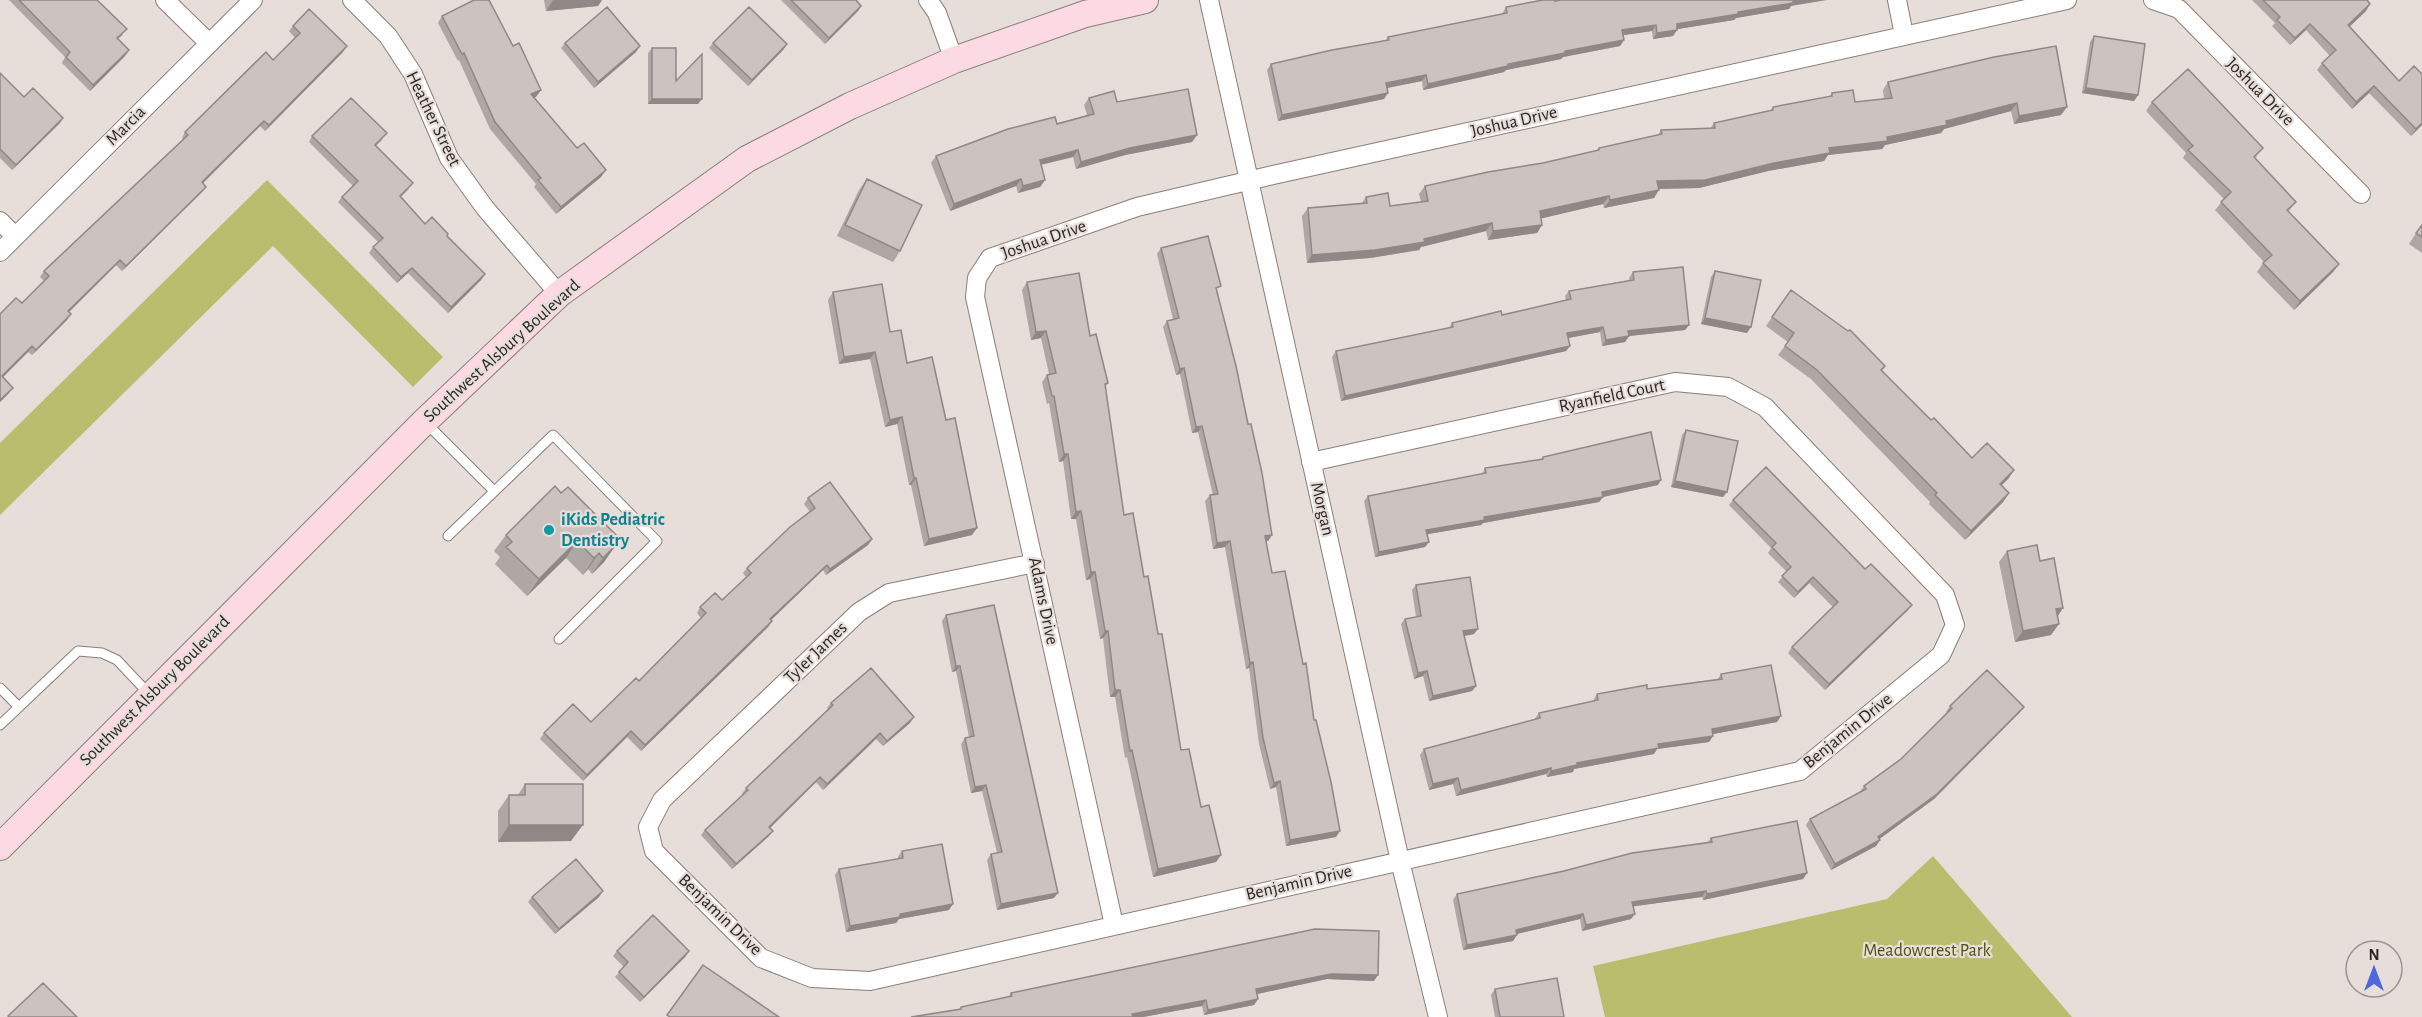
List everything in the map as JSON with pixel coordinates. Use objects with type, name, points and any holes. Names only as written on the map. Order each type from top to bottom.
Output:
[{"type":"main road","name":"Southwest Alsbury Boulevard","points":[[0,847],[424,422],[560,294],[747,159],[850,106],[954,60],[1084,14],[1145,0]]},
{"type":"street","points":[[165,0],[209,43]]},
{"type":"street","name":"Marcia","points":[[0,252],[253,0]]},
{"type":"street","name":"Heather Street","points":[[352,0],[388,36],[413,74],[449,159],[485,208],[560,294]]},
{"type":"street","points":[[928,0],[937,13],[954,60]]},
{"type":"street","name":"Morgan","points":[[1209,0],[1400,861],[1438,1017]]},
{"type":"street","points":[[1897,0],[1904,35]]},
{"type":"street","name":"Joshua Drive","points":[[977,278],[990,258],[1137,207],[2067,0]]},
{"type":"street","name":"Joshua Drive","points":[[2153,0],[2179,9],[2361,194]]},
{"type":"street","points":[[0,221],[15,236]]},
{"type":"street","name":"Adams Drive","points":[[977,278],[975,297],[1114,925]]},
{"type":"street","name":"Ryanfield Court","points":[[1311,462],[1675,382],[1728,387],[1766,406],[1945,595],[1955,624]]},
{"type":"street","name":"Tyler James","points":[[648,826],[662,801],[859,612],[889,593],[1035,563]]},
{"type":"street","name":"Benjamin Drive","points":[[648,826],[654,851],[761,958],[813,978],[870,981],[1800,771],[1941,655],[1955,624]]},
{"type":"lane","points":[[424,422],[494,491]]},
{"type":"lane","points":[[448,536],[553,435],[657,541],[559,639]]},
{"type":"lane","points":[[0,725],[78,651],[102,653],[117,660],[150,696]]},
{"type":"lane","points":[[0,688],[19,707]]},
{"type":"green space","points":[[267,180],[443,357],[413,387],[273,246],[0,515],[0,443]]},
{"type":"green space","name":"Meadowcrest Park","points":[[1933,856],[2072,1017],[1605,1017],[1593,966],[1887,899]]},
{"type":"building","points":[[19,0],[97,0],[127,29],[117,38],[129,50],[93,85],[66,57],[70,52]]},
{"type":"building","points":[[474,0],[489,0],[513,46],[519,43],[541,90],[531,94],[577,148],[584,143],[606,170],[561,207],[538,180],[541,178],[495,122],[464,53],[462,54],[442,16]]},
{"type":"building","points":[[791,0],[856,0],[861,6],[829,38]]},
{"type":"building","points":[[1543,0],[1793,0],[1793,3],[1677,24],[1677,30],[1657,33],[1656,25],[1622,30],[1624,40],[1565,51],[1565,53],[1508,64],[1508,66],[1428,84],[1426,75],[1386,83],[1388,93],[1282,115],[1271,64],[1507,13],[1506,7]]},
{"type":"building","points":[[2263,0],[2367,0],[2370,4],[2348,25],[2399,81],[2414,66],[2422,74],[2422,123],[2416,129],[2374,86],[2356,102],[2322,63],[2336,50],[2310,24],[2295,38],[2277,20],[2280,17]]},
{"type":"building","points":[[607,7],[640,46],[598,82],[565,43]]},
{"type":"building","points":[[749,7],[787,44],[752,80],[713,43]]},
{"type":"building","points":[[309,9],[347,46],[269,125],[264,121],[202,182],[206,187],[126,266],[120,260],[68,311],[71,314],[36,350],[32,346],[2,376],[13,388],[0,400],[0,314],[16,298],[22,303],[49,276],[44,271],[188,135],[185,132],[266,52],[273,60],[300,33],[293,26]]},
{"type":"building","points":[[2094,36],[2145,44],[2138,95],[2086,88]]},
{"type":"building","points":[[2056,46],[2067,107],[2019,116],[2017,103],[1946,121],[1947,125],[1887,137],[1888,141],[1829,148],[1830,153],[1774,163],[1705,180],[1657,181],[1659,190],[1610,200],[1609,196],[1540,211],[1542,225],[1493,231],[1492,223],[1424,239],[1425,242],[1375,250],[1312,255],[1308,208],[1367,203],[1366,197],[1388,193],[1390,206],[1428,201],[1425,186],[1599,150],[1599,148],[1662,134],[1661,130],[1715,128],[1714,123],[1773,110],[1773,107],[1832,96],[1832,93],[1853,90],[1855,102],[1892,98],[1888,82],[1994,57]]},
{"type":"building","points":[[652,48],[676,48],[676,81],[702,54],[702,99],[652,99]]},
{"type":"building","points":[[2188,69],[2263,148],[2254,157],[2296,202],[2287,210],[2339,264],[2300,301],[2263,263],[2272,255],[2221,202],[2231,192],[2188,150],[2193,146],[2152,102]]},
{"type":"building","points":[[0,73],[24,97],[33,88],[63,118],[16,165],[0,149]]},
{"type":"building","points":[[1188,89],[1197,135],[1130,148],[1081,162],[1078,150],[1040,160],[1045,180],[1023,186],[1021,179],[954,204],[936,156],[1008,129],[1055,117],[1057,124],[1094,114],[1089,98],[1114,91],[1117,102]]},
{"type":"building","points":[[351,98],[387,133],[375,145],[413,183],[400,196],[425,224],[432,217],[448,234],[447,236],[485,274],[451,307],[412,268],[401,277],[373,247],[383,238],[342,197],[358,181],[312,136]]},
{"type":"building","points":[[867,179],[922,205],[900,251],[845,225]]},
{"type":"building","points":[[2422,225],[2422,237],[2416,233]]},
{"type":"building","points":[[1208,236],[1221,286],[1216,288],[1262,473],[1272,535],[1265,536],[1272,573],[1285,571],[1303,664],[1306,663],[1314,720],[1316,720],[1331,782],[1340,831],[1290,840],[1280,781],[1274,783],[1263,738],[1253,662],[1250,663],[1230,541],[1217,543],[1210,495],[1218,494],[1202,426],[1196,427],[1184,368],[1180,369],[1167,321],[1179,318],[1161,248]]},
{"type":"building","points":[[1683,267],[1689,325],[1628,331],[1629,336],[1606,340],[1603,327],[1567,333],[1570,346],[1345,396],[1336,351],[1453,327],[1452,323],[1501,311],[1502,315],[1571,299],[1569,291],[1634,280],[1633,272]]},
{"type":"building","points":[[1715,271],[1761,280],[1751,327],[1705,318]]},
{"type":"building","points":[[1079,273],[1090,336],[1096,334],[1108,383],[1105,384],[1124,515],[1133,513],[1144,577],[1148,576],[1158,634],[1162,634],[1181,750],[1189,749],[1201,807],[1209,805],[1221,855],[1158,869],[1132,750],[1130,751],[1120,690],[1115,690],[1108,631],[1105,631],[1095,572],[1091,572],[1081,511],[1076,512],[1068,454],[1064,454],[1054,396],[1052,396],[1047,375],[1056,373],[1046,331],[1036,332],[1027,282]]},
{"type":"building","points":[[882,284],[890,332],[901,330],[907,363],[932,357],[946,420],[955,418],[977,528],[929,539],[902,417],[890,420],[875,352],[844,357],[833,292]]},
{"type":"building","points":[[1791,290],[1848,331],[1850,330],[1885,366],[1881,370],[1931,420],[1934,418],[1972,458],[1987,443],[2014,470],[2000,484],[2009,493],[1971,531],[1817,370],[1785,346],[1794,333],[1772,317]]},
{"type":"building","points":[[1686,430],[1738,441],[1727,492],[1675,481]]},
{"type":"building","points":[[1651,432],[1661,480],[1602,492],[1603,497],[1484,517],[1485,520],[1426,530],[1429,542],[1379,552],[1368,496],[1486,473],[1485,468],[1543,459],[1543,457]]},
{"type":"building","points":[[1766,467],[1865,569],[1871,564],[1912,605],[1829,684],[1792,647],[1838,602],[1813,577],[1798,592],[1782,576],[1791,567],[1772,547],[1776,543],[1733,500]]},
{"type":"building","points":[[830,482],[872,539],[830,569],[827,565],[645,745],[631,731],[587,775],[544,733],[573,704],[591,722],[636,678],[639,681],[706,613],[700,607],[715,593],[722,600],[751,573],[747,568],[790,527],[815,508],[808,498]]},
{"type":"building","name":"iKids Pediatric Dentistry","points":[[555,486],[561,493],[568,487],[617,536],[611,541],[616,545],[603,558],[599,553],[594,558],[577,541],[539,579],[506,547],[512,542],[506,535]]},
{"type":"building","points":[[2037,545],[2040,561],[2054,558],[2063,608],[2056,609],[2059,624],[2023,631],[2007,551]]},
{"type":"building","points":[[1470,577],[1478,629],[1463,631],[1476,686],[1433,696],[1427,671],[1418,673],[1405,619],[1421,616],[1416,585]]},
{"type":"building","points":[[994,605],[1058,893],[1001,904],[991,854],[1002,852],[986,785],[975,787],[965,738],[974,736],[960,666],[956,666],[946,615]]},
{"type":"building","points":[[1771,665],[1781,716],[1712,729],[1713,736],[1658,744],[1659,748],[1577,763],[1577,765],[1551,771],[1551,768],[1461,790],[1458,778],[1433,784],[1424,749],[1540,718],[1539,713],[1598,700],[1597,694],[1647,685],[1647,689],[1722,679],[1721,674]]},
{"type":"building","points":[[871,668],[914,717],[887,741],[880,733],[827,784],[820,777],[769,827],[773,831],[736,864],[705,830],[833,705],[831,703]]},
{"type":"building","points":[[1987,670],[2024,707],[1937,794],[1878,837],[1880,840],[1835,864],[1810,819],[1866,789],[1864,786],[1901,759]]},
{"type":"building","points":[[525,784],[583,784],[583,825],[509,825],[509,795],[525,795]]},
{"type":"building","points":[[1797,821],[1807,873],[1707,894],[1706,891],[1632,902],[1635,914],[1586,925],[1583,914],[1516,930],[1517,935],[1467,945],[1457,894],[1564,871],[1632,853],[1712,842],[1711,838]]},
{"type":"building","points":[[942,844],[953,904],[850,926],[839,869],[903,858],[902,851]]},
{"type":"building","points":[[576,859],[603,891],[559,929],[532,897]]},
{"type":"building","points":[[653,915],[689,951],[644,997],[619,972],[628,962],[617,951]]},
{"type":"building","points":[[1315,929],[1379,931],[1378,975],[1331,974],[1256,989],[1258,999],[1208,1010],[1206,1000],[1132,1014],[1133,1017],[911,1017],[961,1009],[961,1007],[1012,996],[1011,993]]},
{"type":"building","points":[[703,965],[779,1017],[670,1017],[667,1015]]},
{"type":"building","points":[[1557,978],[1564,1017],[1500,1017],[1495,989]]},
{"type":"building","points":[[43,983],[77,1017],[8,1016]]},
{"type":"place","name":"iKids Pediatric Dentistry","points":[[549,530]]}]
